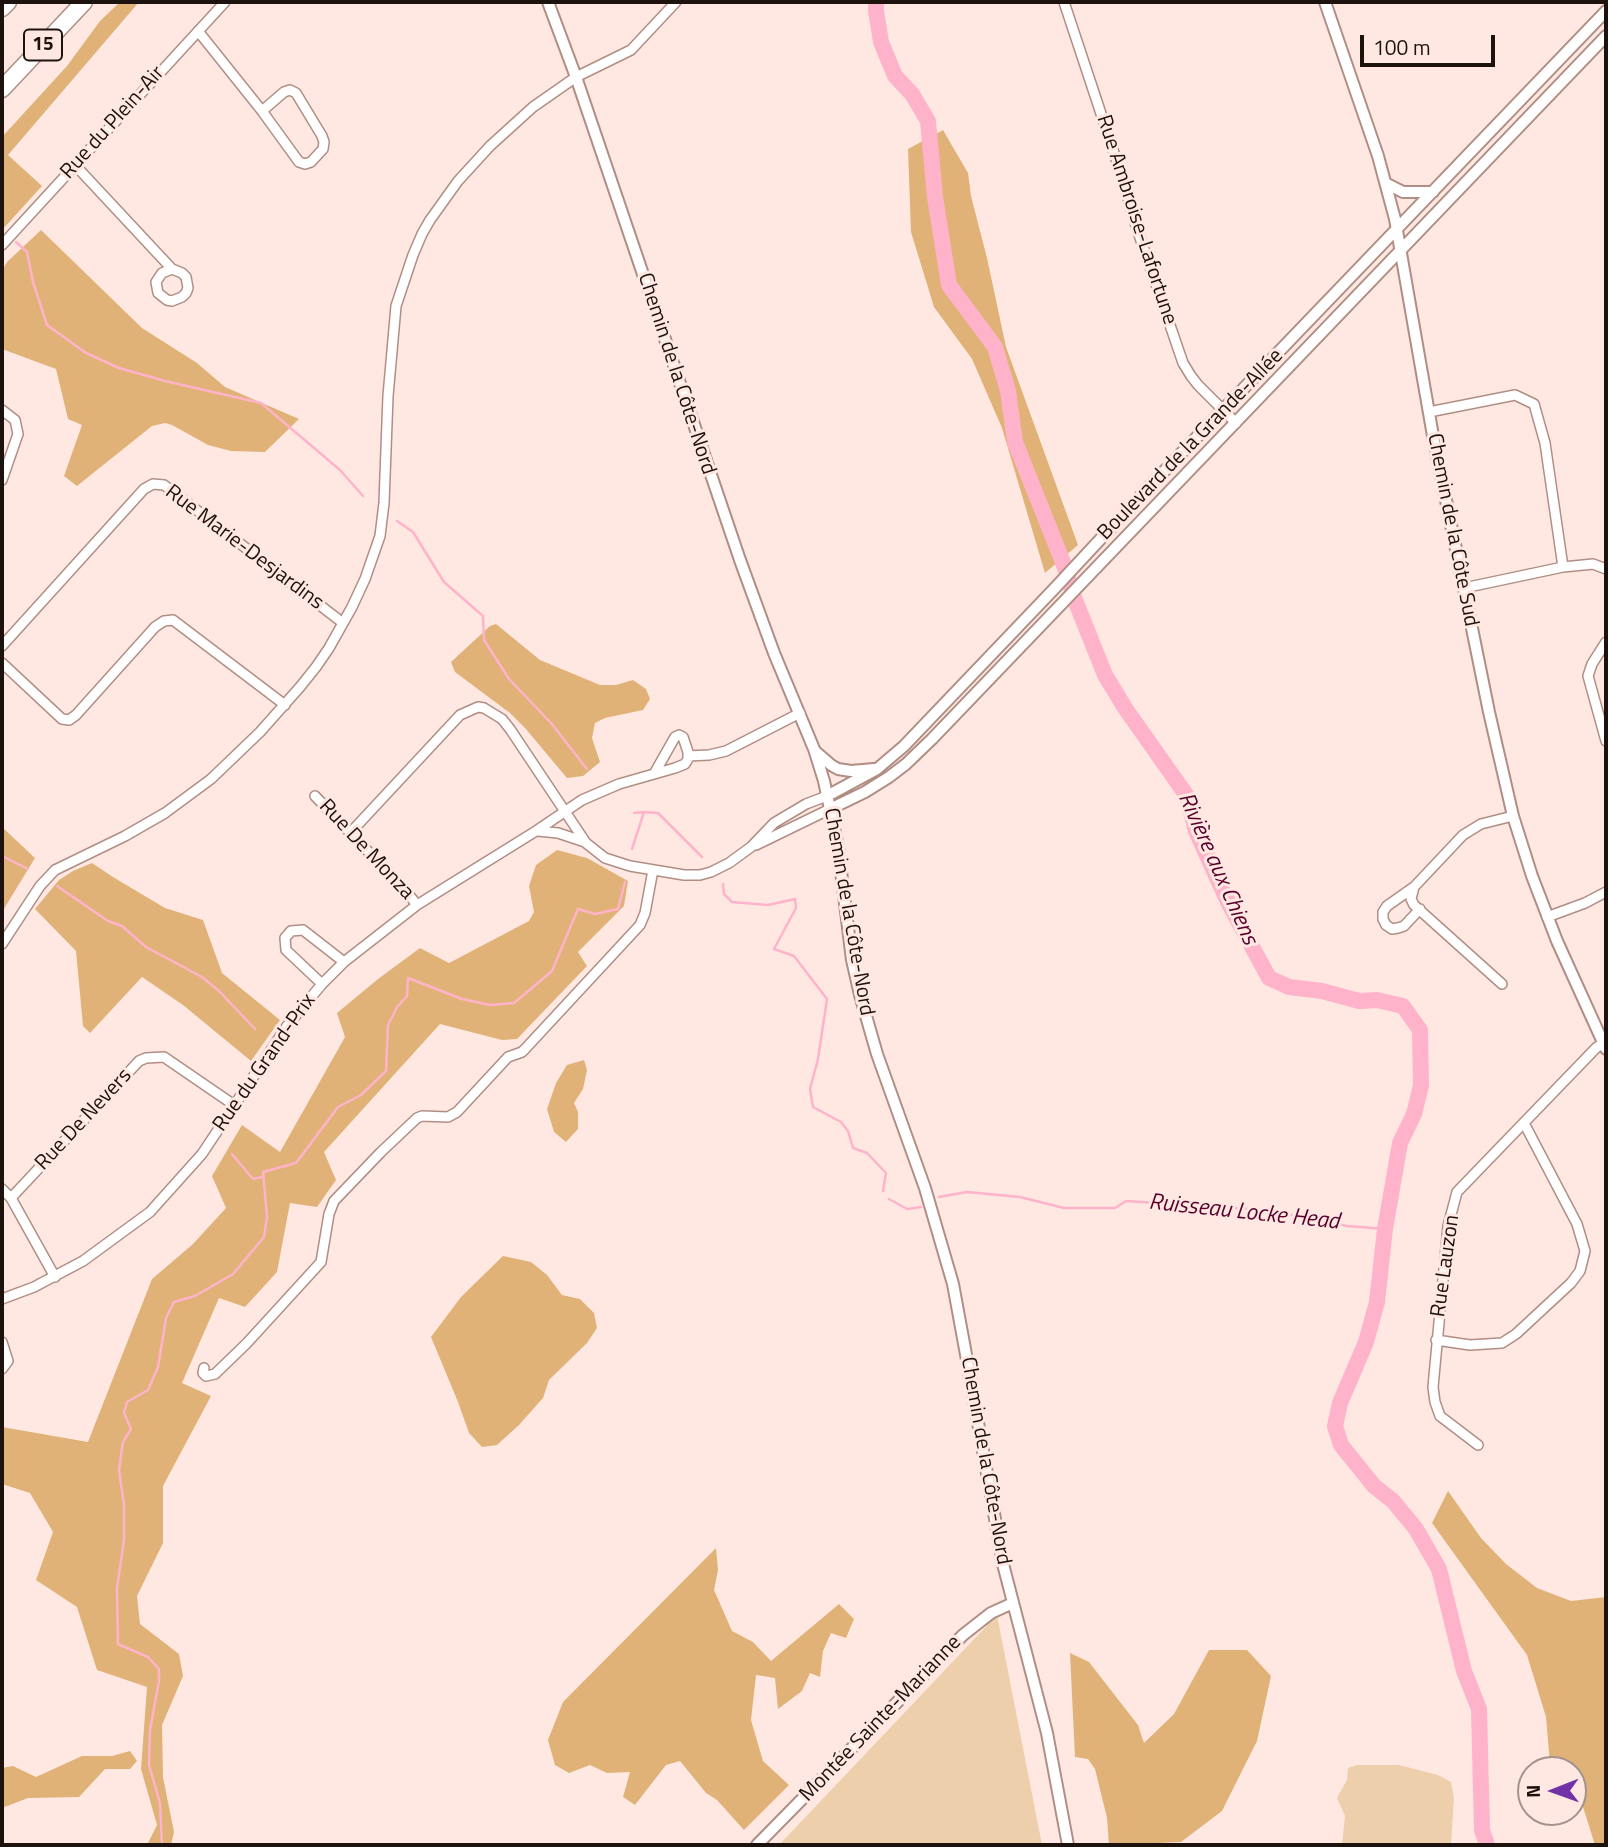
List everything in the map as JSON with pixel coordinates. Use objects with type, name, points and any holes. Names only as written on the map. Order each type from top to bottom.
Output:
[{"type":"highway","name":"15","points":[[2,8],[8,2]]},
{"type":"highway","name":"15","points":[[2,89],[84,2]]},
{"type":"street","name":"Rue du Plein-Air","points":[[2,245],[225,2]]},
{"type":"street","name":"Chemin de la Côte-Nord","points":[[548,2],[576,77],[724,515],[770,643],[814,750],[827,796],[844,884],[852,960],[860,995],[874,1046],[925,1188],[953,1284],[998,1539],[1043,1719],[1068,1845]]},
{"type":"street","points":[[2,944],[40,886],[55,870],[123,837],[190,795],[230,762],[285,705],[316,667],[344,624],[365,579],[380,536],[396,306],[413,255],[430,220],[478,157],[533,107],[576,77],[631,50],[676,2]]},
{"type":"street","name":"Rue Ambroise-Lafortune","points":[[1064,2],[1183,363],[1191,376],[1236,423]]},
{"type":"street","name":"Chemin de la Côte Sud","points":[[1325,2],[1387,184],[1398,230],[1429,412],[1494,736],[1513,816],[1547,916],[1605,1046]]},
{"type":"street","name":"Boulevard de la Grande-Allée","points":[[351,832],[460,715],[478,707],[502,719],[510,729],[586,843],[605,858],[630,866],[684,875],[706,874],[723,867],[751,847],[774,824],[806,804],[844,789],[877,769],[904,746],[1606,11]]},
{"type":"street","points":[[198,31],[299,162],[311,162],[323,149],[324,142],[296,93],[290,90],[284,92],[262,111]]},
{"type":"street","name":"Boulevard de la Grande-Allée","points":[[751,847],[881,782],[906,764],[1606,36]]},
{"type":"street","points":[[75,166],[172,269]]},
{"type":"street","points":[[1387,184],[1403,192],[1433,192]]},
{"type":"street","points":[[1429,412],[1515,395],[1534,404],[1545,443],[1563,567]]},
{"type":"street","points":[[2,410],[15,420],[18,434],[2,480]]},
{"type":"street","name":"Rue Marie-Desjardins","points":[[2,646],[144,489],[153,484],[164,485],[344,624]]},
{"type":"street","points":[[1464,588],[1563,567],[1593,564],[1606,569]]},
{"type":"street","points":[[1066,576],[1077,588]]},
{"type":"street","points":[[2,663],[62,719],[69,720],[155,627],[164,621],[173,620],[285,705]]},
{"type":"street","points":[[1606,642],[1588,676],[1606,741]]},
{"type":"street","points":[[654,774],[677,736],[684,738],[688,756],[716,754],[800,713]]},
{"type":"street","points":[[814,750],[838,769],[877,769]]},
{"type":"street","name":"Rue du Grand-Prix","points":[[2,1299],[55,1277],[83,1261],[150,1212],[201,1154],[287,1026],[344,962],[417,905],[537,831],[576,803],[596,793],[681,766],[688,756]]},
{"type":"street","name":"Rue De Monza","points":[[315,796],[407,891],[417,905]]},
{"type":"street","points":[[1420,909],[1404,926],[1398,928],[1392,929],[1383,919],[1387,906],[1414,887],[1463,835],[1481,824],[1513,816]]},
{"type":"street","points":[[537,831],[558,833],[586,843]]},
{"type":"street","points":[[204,1368],[205,1376],[215,1374],[321,1262],[334,1201],[396,1136],[417,1118],[448,1117],[457,1112],[508,1057],[525,1049],[640,925],[644,918],[653,870]]},
{"type":"street","points":[[1414,887],[1411,899],[1414,905],[1502,984]]},
{"type":"street","points":[[1547,916],[1585,903],[1606,892]]},
{"type":"street","points":[[322,984],[286,950],[285,938],[291,931],[303,930],[344,962]]},
{"type":"street","name":"Rue Lauzon","points":[[1478,1445],[1440,1416],[1433,1387],[1448,1226],[1457,1192],[1595,1048],[1605,1046]]},
{"type":"street","name":"Rue De Nevers","points":[[11,1198],[139,1061],[146,1058],[164,1057],[234,1105]]},
{"type":"street","points":[[1436,1340],[1470,1345],[1502,1343],[1516,1335],[1571,1283],[1580,1271],[1585,1251],[1577,1224],[1524,1123]]},
{"type":"street","points":[[2,1189],[11,1198],[55,1277]]},
{"type":"street","points":[[2,1342],[8,1361],[2,1369]]},
{"type":"street","name":"Montée Sainte-Marianne","points":[[757,1845],[963,1635],[991,1613],[1013,1603]]},
{"type":"shaded area","points":[[120,2],[139,2],[8,155],[42,186],[2,230],[2,137],[67,66],[100,21]]},
{"type":"shaded area","points":[[943,130],[968,173],[1006,347],[1078,545],[1045,573],[1002,428],[972,359],[934,307],[911,232],[908,149]]},
{"type":"shaded area","points":[[41,230],[142,328],[197,363],[225,387],[299,419],[265,452],[231,451],[208,445],[172,425],[165,423],[152,426],[77,486],[64,476],[82,425],[68,419],[56,369],[2,349],[2,271],[7,262]]},
{"type":"shaded area","points":[[496,624],[540,660],[600,685],[616,685],[633,680],[646,689],[650,699],[643,710],[605,718],[595,723],[592,738],[600,762],[583,776],[567,778],[510,713],[455,672],[451,662],[490,626]]},
{"type":"shaded area","points":[[2,827],[35,858],[2,912]]},
{"type":"shaded area","points":[[557,850],[587,858],[628,881],[624,906],[578,952],[587,966],[517,1039],[502,1040],[440,1024],[324,1152],[336,1180],[317,1207],[290,1203],[277,1272],[245,1307],[219,1298],[182,1383],[211,1396],[163,1486],[163,1543],[137,1596],[140,1624],[179,1654],[183,1676],[162,1725],[163,1777],[174,1832],[171,1845],[147,1845],[157,1825],[141,1769],[147,1687],[97,1670],[77,1607],[36,1580],[53,1532],[30,1493],[2,1484],[2,1427],[88,1442],[152,1279],[193,1244],[226,1208],[212,1176],[242,1125],[280,1152],[345,1037],[337,1013],[420,948],[449,963],[529,921],[534,912],[529,886],[536,865]]},
{"type":"shaded area","points":[[92,863],[165,908],[203,920],[222,973],[280,1020],[251,1061],[183,1005],[142,977],[90,1033],[83,1026],[76,951],[35,909],[59,880]]},
{"type":"shaded area","points":[[584,1060],[587,1070],[583,1089],[574,1103],[578,1112],[578,1129],[566,1142],[554,1132],[547,1109],[556,1083],[567,1065]]},
{"type":"shaded area","points":[[503,1256],[531,1262],[547,1275],[562,1295],[580,1299],[594,1313],[597,1328],[587,1343],[549,1380],[543,1398],[519,1425],[497,1445],[482,1447],[469,1433],[431,1337],[461,1297]]},
{"type":"shaded area","points":[[1448,1491],[1481,1538],[1506,1564],[1537,1588],[1571,1601],[1606,1597],[1606,1845],[1595,1845],[1587,1820],[1587,1756],[1549,1756],[1546,1717],[1527,1655],[1432,1523]]},
{"type":"shaded area","points":[[716,1548],[718,1570],[714,1590],[732,1631],[753,1642],[771,1661],[839,1604],[854,1619],[846,1638],[831,1633],[823,1651],[820,1677],[810,1673],[802,1691],[778,1709],[775,1678],[756,1675],[751,1720],[763,1761],[789,1785],[744,1830],[717,1800],[706,1793],[680,1761],[666,1765],[635,1805],[623,1797],[630,1772],[607,1773],[590,1765],[569,1773],[555,1765],[548,1740],[563,1702]]},
{"type":"shaded area","points":[[997,1615],[1042,1845],[779,1845]]},
{"type":"shaded area","points":[[1209,1650],[1247,1650],[1271,1676],[1257,1741],[1222,1811],[1181,1842],[1109,1845],[1107,1818],[1095,1769],[1088,1759],[1075,1757],[1070,1653],[1089,1662],[1138,1725],[1144,1743],[1174,1714]]},
{"type":"shaded area","points":[[130,1751],[137,1761],[130,1769],[105,1769],[79,1797],[28,1798],[2,1808],[2,1768],[13,1766],[36,1777],[82,1756],[112,1756]]},
{"type":"shaded area","points":[[1357,1765],[1399,1765],[1438,1775],[1451,1782],[1454,1798],[1451,1845],[1342,1845],[1345,1816],[1337,1798],[1347,1780],[1348,1768]]},
{"type":"waterway","name":"Rivière aux Chiens","points":[[876,2],[881,42],[895,76],[912,94],[928,121],[935,197],[949,285],[995,347],[1008,391],[1015,442],[1105,675],[1187,796],[1196,831],[1228,902],[1269,978],[1289,987],[1322,991],[1359,1001],[1377,1000],[1403,1006],[1420,1030],[1421,1085],[1414,1114],[1400,1143],[1385,1229],[1377,1302],[1366,1342],[1340,1403],[1335,1426],[1341,1445],[1374,1486],[1393,1501],[1416,1529],[1439,1569],[1464,1671],[1479,1709],[1482,1830],[1487,1845]]},
{"type":"waterway","points":[[16,242],[27,252],[33,282],[47,325],[86,353],[119,368],[261,403],[340,470],[363,496]]},
{"type":"waterway","points":[[397,521],[413,532],[444,582],[483,616],[484,640],[509,679],[551,723],[587,769]]},
{"type":"waterway","points":[[634,813],[644,812]]},
{"type":"waterway","name":"Ruisseau Locke Head","points":[[632,849],[644,812],[658,813],[702,857]]},
{"type":"waterway","points":[[2,856],[28,869]]},
{"type":"waterway","name":"Ruisseau Locke Head","points":[[162,1845],[160,1803],[149,1765],[150,1730],[159,1669],[148,1657],[118,1644],[117,1588],[124,1540],[124,1505],[119,1470],[123,1442],[131,1429],[124,1413],[127,1402],[148,1390],[158,1367],[166,1318],[174,1302],[195,1296],[233,1274],[264,1237],[267,1217],[263,1172],[296,1163],[338,1107],[361,1095],[386,1071],[388,1025],[397,1007],[407,996],[408,978],[462,999],[490,1005],[514,1003],[552,971],[578,909],[595,914],[618,909],[625,882]]},
{"type":"waterway","name":"Ruisseau Locke Head","points":[[723,884],[724,894],[732,902],[768,905],[795,899],[796,908],[774,949],[794,956],[827,999],[818,1059],[810,1089],[813,1107],[841,1122],[848,1131],[853,1148],[867,1153],[886,1173],[883,1191]]},
{"type":"waterway","points":[[57,886],[108,921],[122,926],[146,947],[202,977],[255,1029]]},
{"type":"waterway","points":[[232,1154],[253,1179],[262,1177]]},
{"type":"waterway","name":"Ruisseau Locke Head","points":[[939,1197],[967,1192],[1020,1197],[1064,1208],[1115,1208],[1126,1201],[1248,1209],[1347,1226],[1385,1229]]},
{"type":"waterway","name":"Ruisseau Locke Head","points":[[889,1199],[907,1209],[921,1207]]}]
